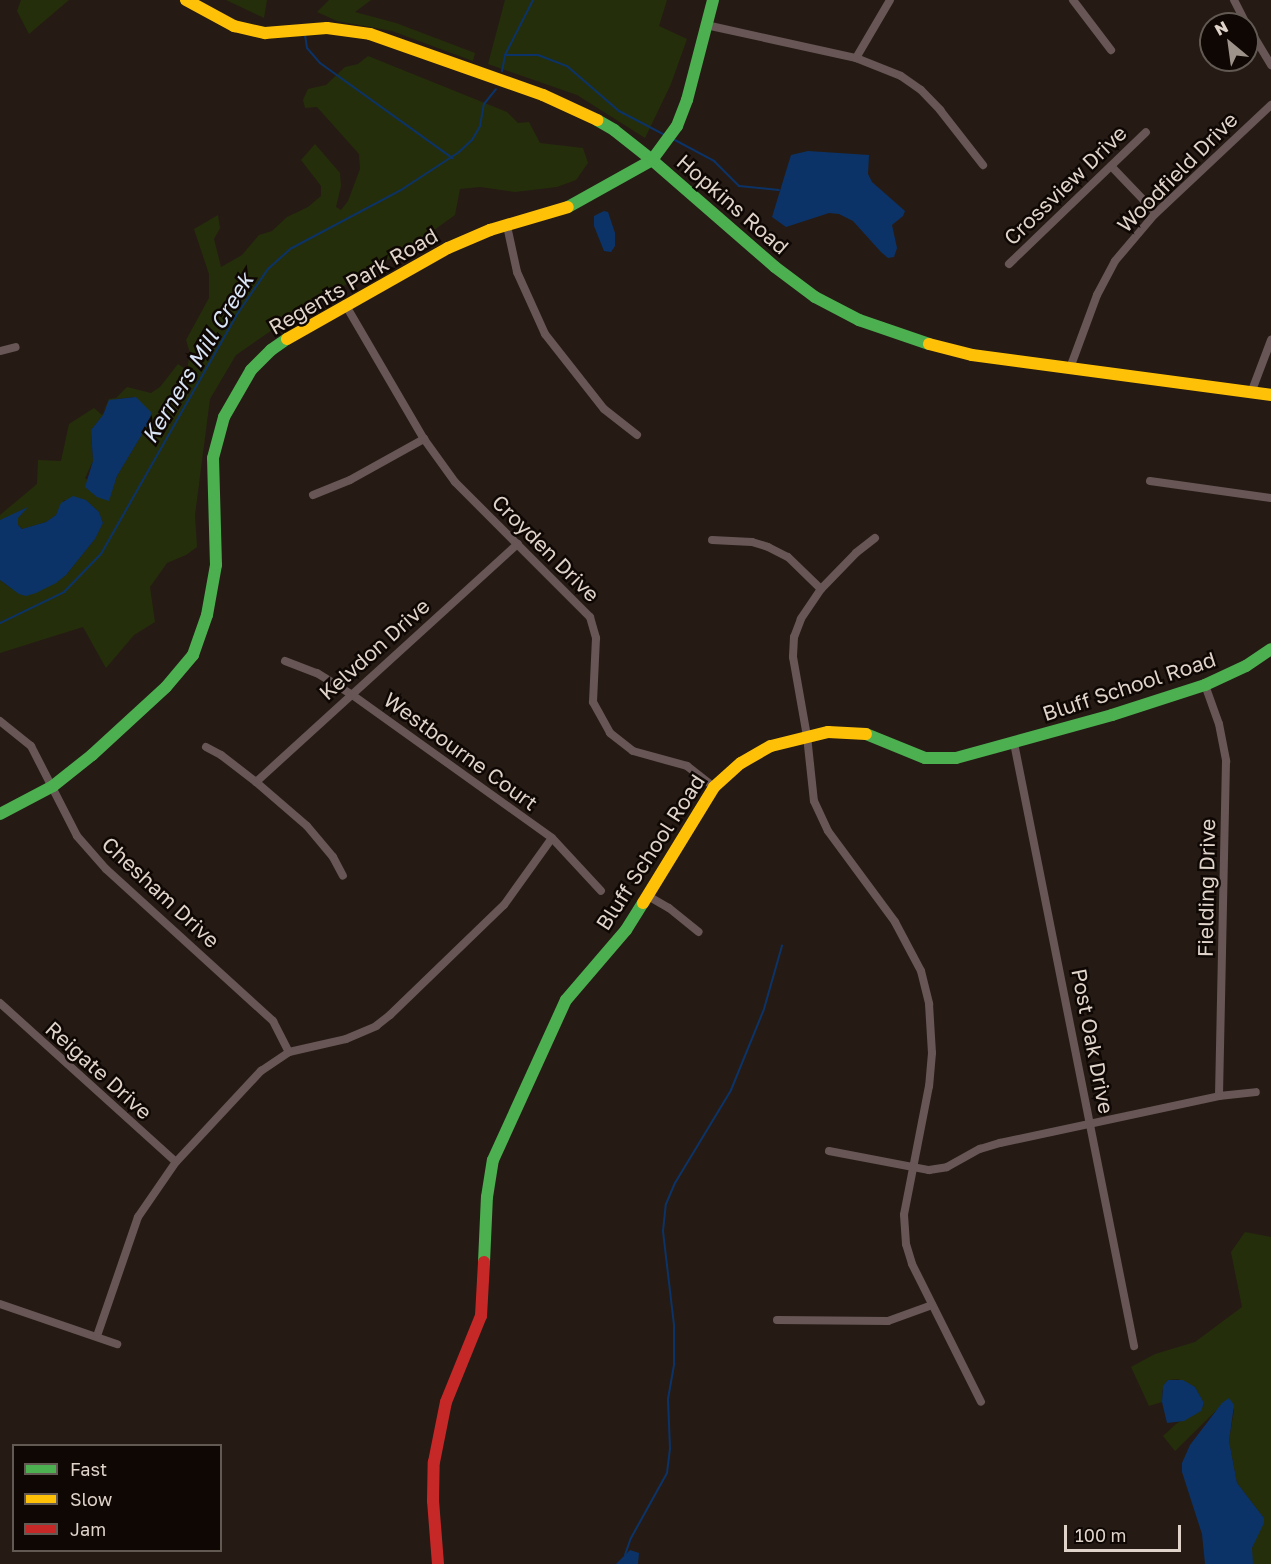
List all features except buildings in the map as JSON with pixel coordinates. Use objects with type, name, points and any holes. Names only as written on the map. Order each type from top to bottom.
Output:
[{"type":"street","name":"Hopkins Road","points":[[186,0],[234,26],[265,33],[327,27],[370,34],[584,113],[614,130],[652,160],[775,267],[815,297],[859,320],[912,340],[972,355],[1271,395]]},
{"type":"street","points":[[652,160],[677,126],[687,100],[713,0]]},
{"type":"street","points":[[856,58],[890,0]]},
{"type":"street","points":[[1073,0],[1111,50]]},
{"type":"street","points":[[706,25],[856,58],[901,76],[921,90],[983,165]]},
{"type":"street","points":[[1259,45],[1271,65]]},
{"type":"street","name":"Woodfield Drive","points":[[1070,368],[1106,277],[1131,241],[1156,213],[1271,105]]},
{"type":"street","name":"Crossview Drive","points":[[1009,264],[1146,132]]},
{"type":"street","name":"Regents Park Road","points":[[0,814],[53,786],[113,738],[166,687],[193,655],[207,615],[216,565],[212,472],[224,417],[245,379],[261,360],[295,334],[345,303],[456,244],[570,206],[652,160]]},
{"type":"street","points":[[1111,166],[1156,213]]},
{"type":"street","points":[[507,226],[517,272],[545,334],[604,409],[637,435]]},
{"type":"street","name":"Croyden Drive","points":[[345,303],[424,438],[455,482],[590,617],[596,638],[593,702],[610,733],[633,751],[687,766],[714,787]]},
{"type":"street","points":[[1251,393],[1271,340]]},
{"type":"street","points":[[0,351],[16,347]]},
{"type":"street","points":[[313,495],[350,480],[424,438]]},
{"type":"street","points":[[1150,482],[1271,498]]},
{"type":"street","points":[[875,538],[856,553],[821,589],[801,619],[794,638],[795,679],[807,736],[814,801],[828,831],[895,922],[921,971],[929,1004],[932,1053],[914,1168],[904,1215],[904,1230],[912,1264],[981,1402]]},
{"type":"street","points":[[712,540],[752,542],[768,547],[788,557],[821,589]]},
{"type":"street","name":"Kelvdon Drive","points":[[256,782],[518,544]]},
{"type":"street","name":"Bluff School Road","points":[[438,1564],[433,1501],[435,1462],[446,1402],[481,1316],[487,1197],[494,1160],[566,1000],[626,930],[697,811],[714,787],[726,775],[757,753],[807,736],[828,732],[865,733],[925,758],[939,760],[956,758],[1112,716],[1204,685],[1246,666],[1271,649]]},
{"type":"street","name":"Westbourne Court","points":[[285,661],[317,674],[351,694],[552,838],[601,891]]},
{"type":"street","name":"Fielding Drive","points":[[1204,685],[1219,724],[1226,761],[1219,1096]]},
{"type":"street","name":"Chesham Drive","points":[[0,721],[30,746],[53,786],[77,836],[99,861],[273,1021],[289,1052]]},
{"type":"street","name":"Post Oak Drive","points":[[1014,743],[1134,1346]]},
{"type":"street","points":[[206,747],[221,755],[256,782],[307,826],[333,856],[343,876]]},
{"type":"street","points":[[97,1336],[138,1217],[176,1162],[250,1081],[289,1052],[346,1039],[362,1033],[390,1015],[504,905],[552,838]]},
{"type":"street","points":[[648,896],[669,908],[699,932]]},
{"type":"street","name":"Reigate Drive","points":[[0,1003],[176,1162]]},
{"type":"street","points":[[829,1151],[929,1170],[947,1167],[990,1146],[1219,1096],[1256,1092]]},
{"type":"street","points":[[0,1304],[117,1344]]},
{"type":"street","points":[[777,1320],[888,1321],[932,1305]]},
{"type":"green space","points":[[21,0],[69,0],[29,34],[17,11]]},
{"type":"green space","points":[[226,0],[267,0],[264,18]]},
{"type":"green space","points":[[329,0],[371,0],[355,12],[396,23],[475,53],[473,61],[392,31],[337,21],[317,12]]},
{"type":"green space","points":[[505,0],[667,0],[659,26],[687,39],[671,84],[645,138],[577,95],[488,64]]},
{"type":"green space","points":[[368,56],[507,112],[518,123],[529,122],[540,143],[583,148],[588,163],[576,180],[557,187],[515,192],[480,187],[460,189],[455,215],[416,243],[288,319],[236,355],[210,399],[195,515],[197,547],[186,555],[167,563],[150,587],[155,622],[134,635],[106,668],[83,627],[0,653],[0,580],[12,589],[66,575],[95,539],[103,523],[99,512],[86,500],[64,500],[56,515],[46,522],[23,529],[18,525],[18,518],[26,508],[0,520],[0,515],[37,484],[38,460],[61,461],[69,424],[94,408],[102,415],[104,411],[103,415],[91,430],[93,461],[85,478],[109,500],[117,476],[150,421],[136,397],[116,399],[105,408],[109,399],[116,398],[127,387],[151,393],[160,387],[178,364],[187,370],[190,353],[186,340],[209,298],[209,274],[194,229],[218,215],[220,228],[214,239],[221,267],[242,255],[259,235],[272,231],[287,217],[308,207],[321,196],[321,186],[301,160],[315,144],[340,173],[341,186],[336,207],[341,210],[348,201],[360,169],[359,154],[317,107],[305,108],[303,100],[308,89],[326,85],[345,67],[358,64]]},
{"type":"green space","points":[[1245,1232],[1271,1237],[1271,1564],[1253,1564],[1252,1548],[1264,1518],[1237,1483],[1229,1441],[1234,1410],[1229,1398],[1175,1451],[1163,1436],[1176,1424],[1203,1407],[1204,1403],[1195,1387],[1178,1379],[1168,1380],[1162,1391],[1162,1402],[1149,1406],[1131,1367],[1155,1354],[1195,1342],[1242,1307],[1231,1252]]},
{"type":"water","points":[[808,151],[869,155],[868,174],[872,182],[905,211],[903,216],[892,225],[897,248],[894,257],[888,258],[853,221],[839,214],[829,213],[786,227],[772,217],[791,155]]},
{"type":"water","points":[[604,211],[608,212],[615,233],[615,246],[611,252],[604,251],[594,226],[594,216]]},
{"type":"water","points":[[136,397],[151,412],[150,421],[117,476],[109,501],[97,497],[85,487],[93,461],[91,430],[103,415],[109,400]]},
{"type":"water","points":[[73,496],[86,500],[99,512],[103,523],[95,539],[66,575],[56,583],[26,596],[19,594],[0,580],[0,520],[28,507],[18,518],[18,525],[22,529],[46,522],[56,515],[61,503]]},
{"type":"water","points":[[1168,1380],[1183,1380],[1195,1387],[1204,1403],[1201,1411],[1184,1421],[1167,1423],[1162,1402],[1163,1386]]},
{"type":"water","points":[[1229,1398],[1234,1405],[1229,1441],[1237,1483],[1264,1518],[1264,1523],[1252,1548],[1253,1564],[1205,1564],[1202,1534],[1182,1472],[1182,1463],[1190,1445],[1222,1403]]},
{"type":"water","points":[[630,1550],[639,1553],[638,1564],[616,1564]]},
{"type":"waterway","name":"Kerners Mill Creek","points":[[502,71],[505,55],[533,0]]},
{"type":"waterway","points":[[305,35],[307,48],[320,63],[452,158]]},
{"type":"waterway","points":[[505,55],[538,55],[567,66],[619,111],[665,135]]},
{"type":"waterway","name":"Kerners Mill Creek","points":[[0,623],[64,592],[101,554],[236,316],[268,269],[290,249],[401,190],[459,152],[472,140],[480,126],[484,104],[496,89]]},
{"type":"waterway","points":[[673,139],[714,161],[739,186],[779,190]]},
{"type":"waterway","points":[[625,1555],[631,1538],[667,1473],[670,1449],[668,1399],[674,1364],[674,1325],[663,1231],[666,1204],[675,1183],[731,1090],[764,1009],[782,946]]},
{"type":"traffic: fast","points":[[568,207],[652,160],[677,126],[687,100],[713,0]]},
{"type":"traffic: fast","points":[[597,120],[614,130],[652,160],[775,267],[815,297],[859,320],[929,344]]},
{"type":"traffic: fast","points":[[0,814],[53,786],[92,755],[166,687],[193,655],[207,615],[216,565],[213,458],[224,417],[251,370],[271,350],[287,339]]},
{"type":"traffic: fast","points":[[866,734],[925,758],[956,758],[1112,715],[1205,685],[1246,666],[1271,649]]},
{"type":"traffic: fast","points":[[484,1262],[487,1197],[493,1160],[566,1000],[626,930],[643,903]]},
{"type":"traffic: slow","points":[[186,0],[234,26],[265,33],[327,28],[370,34],[543,95],[597,120]]},
{"type":"traffic: slow","points":[[287,339],[448,248],[490,230],[568,207]]},
{"type":"traffic: slow","points":[[929,344],[972,355],[1271,395]]},
{"type":"traffic: slow","points":[[643,903],[714,787],[741,763],[771,746],[828,732],[866,734]]},
{"type":"traffic: jam","points":[[438,1564],[433,1501],[434,1462],[446,1402],[481,1316],[484,1262]]}]
